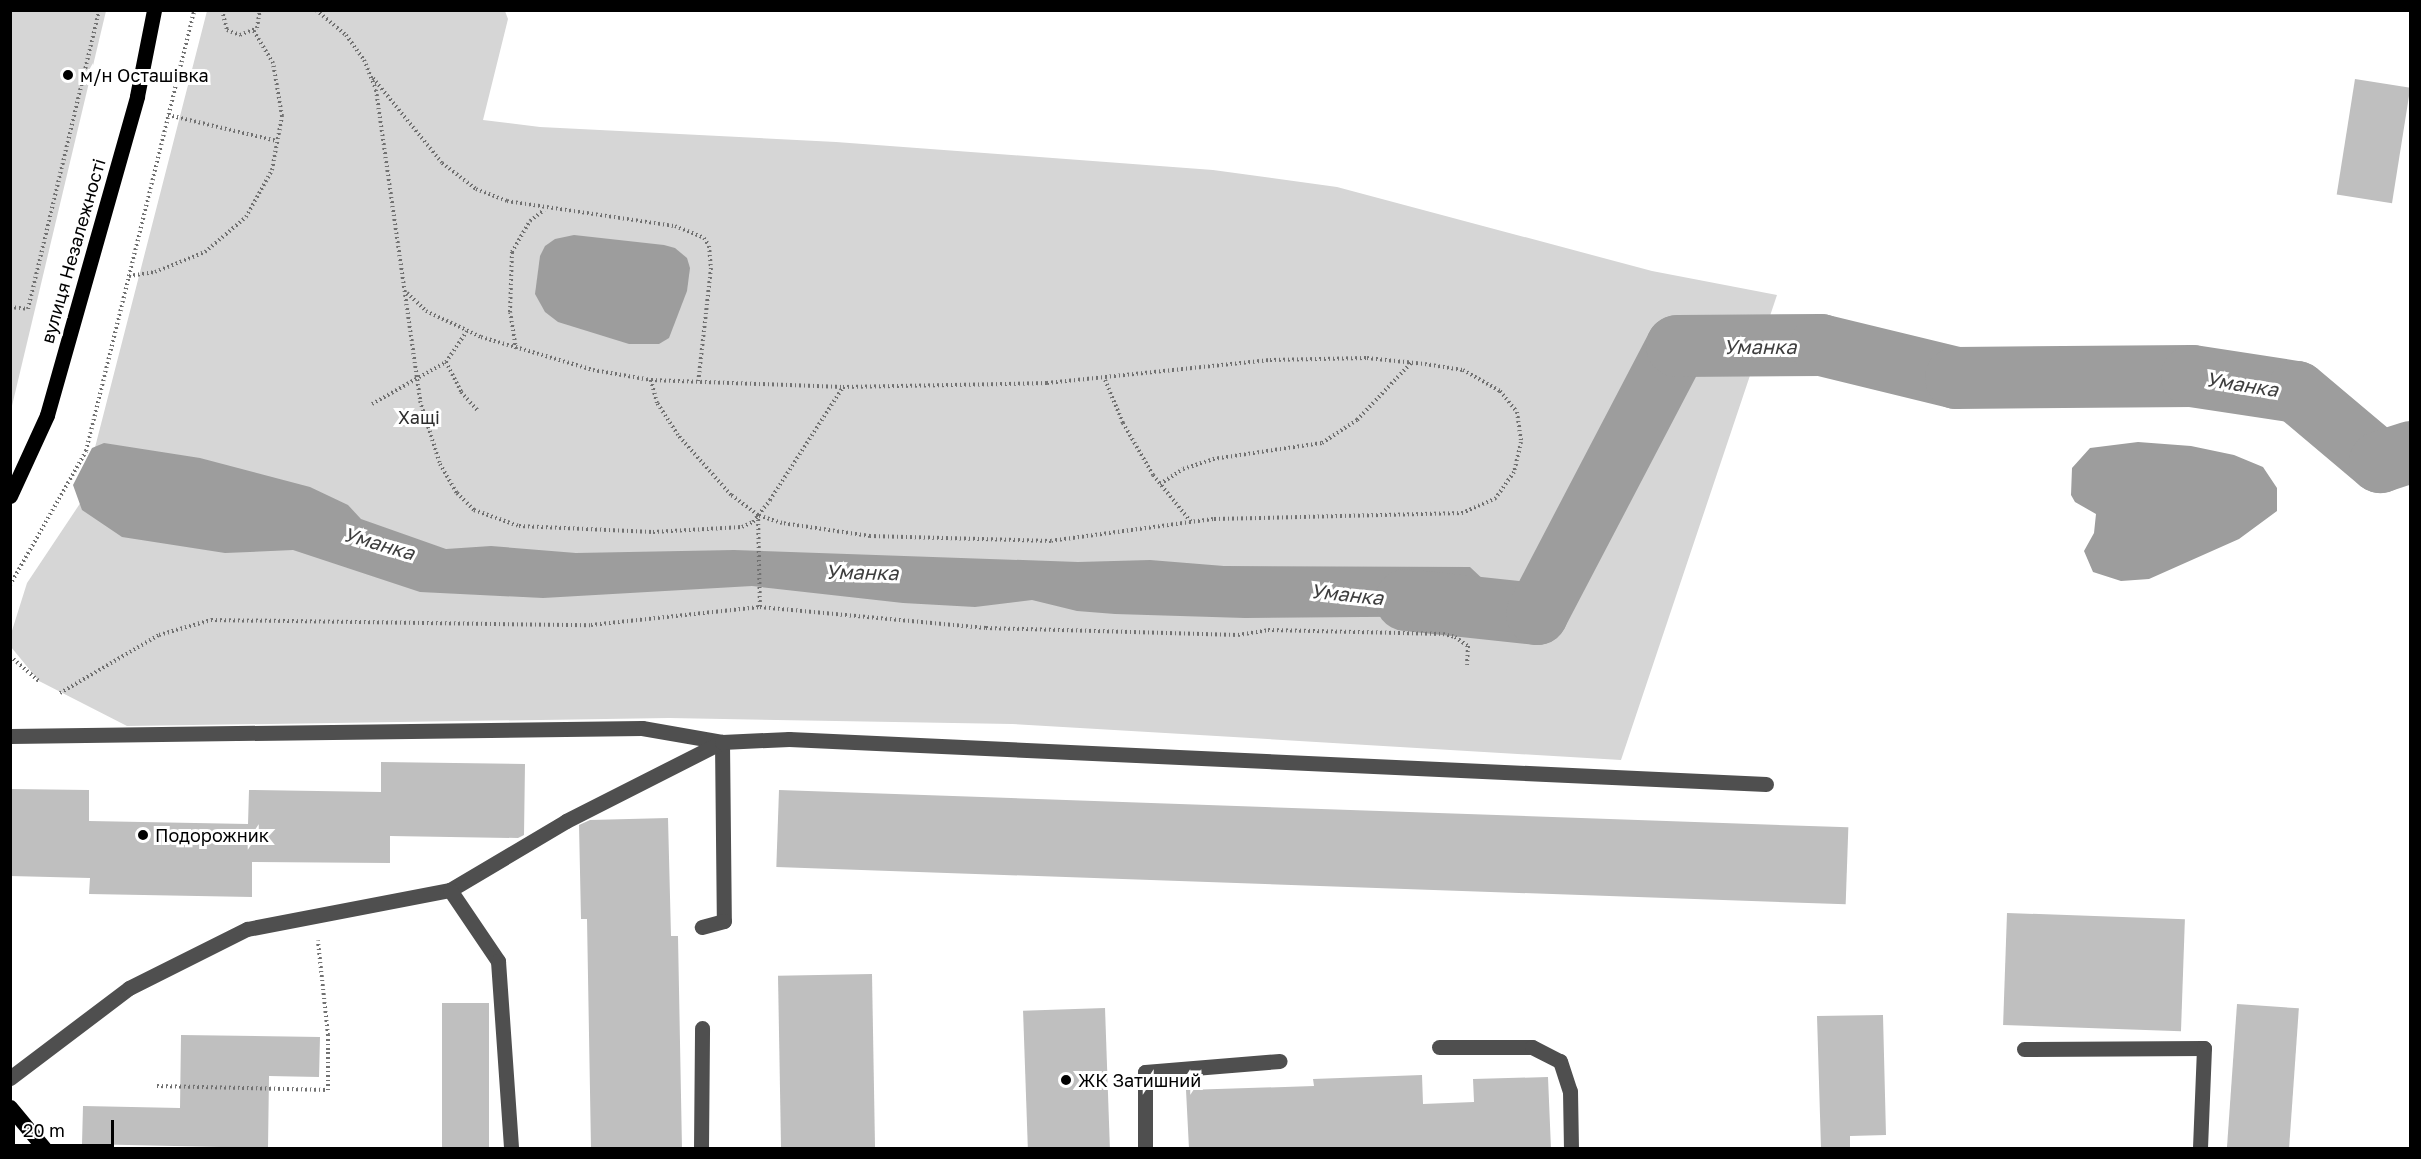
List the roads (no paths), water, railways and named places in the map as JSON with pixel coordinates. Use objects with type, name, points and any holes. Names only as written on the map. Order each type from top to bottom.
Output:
[{"type":"main road","name":"вулиця Незалежності","points":[[10,496],[47,415],[137,96],[154,10]]},
{"type":"main road","points":[[10,1107],[44,1149]]},
{"type":"lane","points":[[10,736],[642,728],[722,742],[789,739],[1766,784]]},
{"type":"lane","points":[[10,1078],[129,988],[247,929],[450,890],[566,821],[722,742]]},
{"type":"lane","points":[[702,927],[724,921],[722,742]]},
{"type":"lane","points":[[450,890],[498,961],[511,1149]]},
{"type":"lane","points":[[701,1149],[702,1028]]},
{"type":"lane","points":[[1439,1047],[1532,1047],[1560,1061],[1570,1091],[1570,1149]]},
{"type":"lane","points":[[2024,1049],[2204,1048],[2200,1149]]},
{"type":"lane","points":[[1145,1149],[1145,1072],[1280,1061]]},
{"type":"water","points":[[574,235],[664,245],[675,248],[687,258],[690,268],[687,291],[669,338],[659,344],[629,344],[558,322],[545,312],[535,294],[540,256],[545,246],[555,239]]},
{"type":"water","points":[[2138,442],[2191,446],[2234,455],[2263,467],[2277,488],[2277,511],[2239,539],[2149,579],[2121,581],[2093,572],[2084,551],[2094,533],[2096,514],[2075,502],[2071,495],[2072,468],[2090,448]]},
{"type":"water","points":[[104,443],[200,458],[310,487],[348,505],[361,519],[446,549],[491,546],[576,553],[734,550],[1078,562],[1150,560],[1224,566],[1470,567],[1487,583],[1489,616],[1245,618],[1115,614],[1077,611],[1032,600],[975,607],[903,603],[752,586],[543,598],[420,592],[293,550],[225,553],[122,537],[82,510],[73,485],[92,448]]},
{"type":"waterway","name":"Уманка","points":[[1406,600],[1537,614],[1677,346],[1821,345],[1956,378],[2192,376],[2297,392],[2380,462],[2410,452]]},
{"type":"place","name":"м/н Осташівка","points":[[68,75]]},
{"type":"place","name":"Подорожник","points":[[143,835]]},
{"type":"place","name":"ЖК Затишний","points":[[1066,1080]]},
{"type":"park label","name":"Хащі","points":[[419,417]]}]
